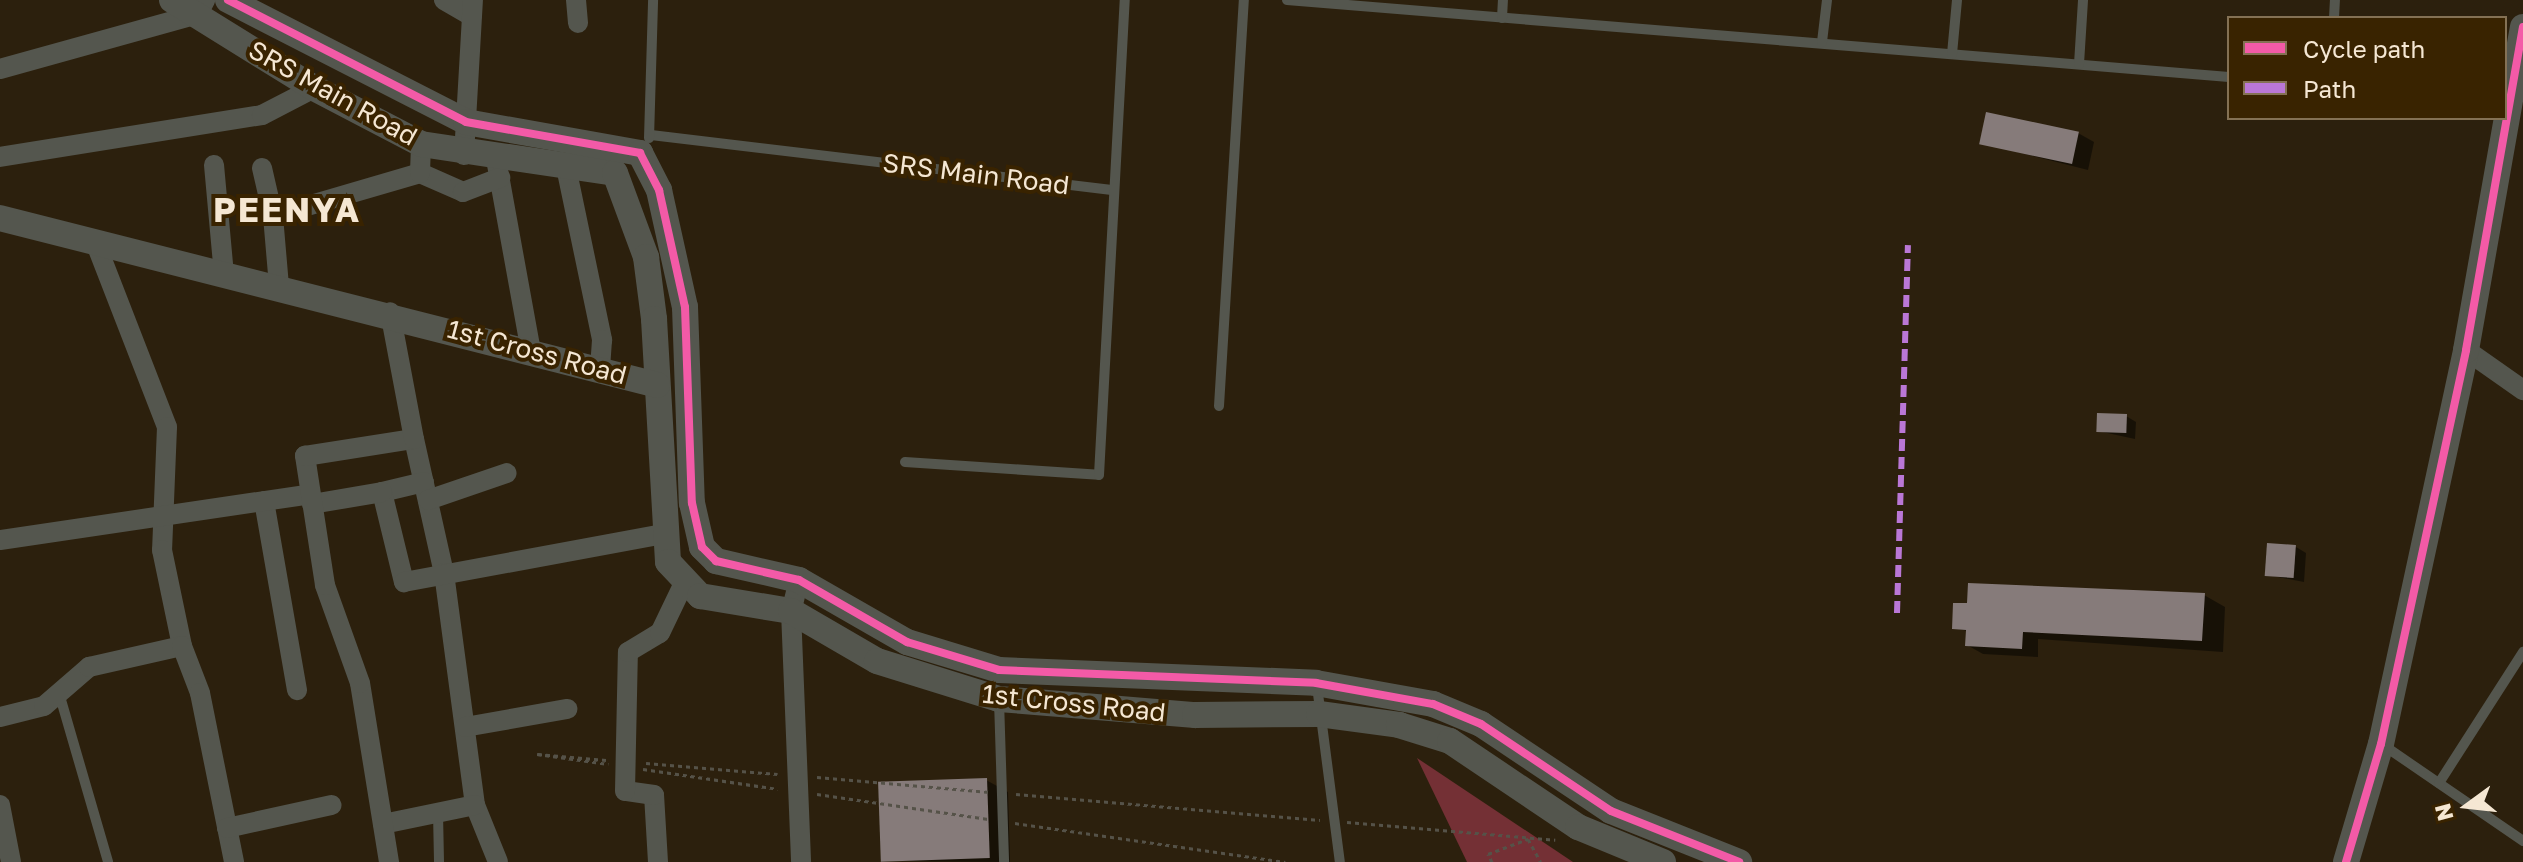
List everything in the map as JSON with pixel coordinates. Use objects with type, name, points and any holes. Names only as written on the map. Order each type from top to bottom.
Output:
[{"type":"street","name":"SRS Main Road","points":[[172,0],[202,7],[314,88],[421,144],[498,168],[566,167],[615,173]]},
{"type":"street","points":[[228,0],[466,122],[646,144],[685,307],[692,503],[702,547],[716,561],[799,580],[907,642],[999,670],[1316,683],[1433,704],[1481,724],[1584,797],[1739,862]]},
{"type":"street","points":[[444,0],[472,8],[464,155]]},
{"type":"street","points":[[576,0],[578,23]]},
{"type":"street","points":[[0,69],[202,7]]},
{"type":"street","points":[[2507,118],[2523,27]]},
{"type":"street","points":[[0,157],[262,115],[314,88]]},
{"type":"street","points":[[2346,862],[2381,744],[2466,350],[2507,120]]},
{"type":"street","points":[[420,173],[421,144]]},
{"type":"street","points":[[214,165],[224,274]]},
{"type":"street","points":[[566,167],[602,340],[600,370]]},
{"type":"street","points":[[262,168],[273,216],[279,286]]},
{"type":"street","points":[[273,216],[420,173],[463,192],[498,168],[531,351]]},
{"type":"street","points":[[615,173],[646,257],[657,385]]},
{"type":"street","name":"1st Cross Road","points":[[0,218],[96,244],[390,312],[657,385],[663,534],[668,562],[683,585],[700,596],[791,611],[877,661],[999,699],[1195,715],[1319,714],[1450,741],[1578,827],[1663,862]]},
{"type":"street","points":[[96,244],[167,427],[162,550],[182,646],[200,693],[234,862]]},
{"type":"street","points":[[390,312],[444,573],[475,805],[498,862]]},
{"type":"street","points":[[2466,350],[2523,390]]},
{"type":"street","points":[[389,862],[360,683],[325,585],[305,456],[414,439]]},
{"type":"street","points":[[0,540],[264,501],[426,491],[507,473]]},
{"type":"street","points":[[382,492],[404,582],[663,534]]},
{"type":"street","points":[[264,501],[297,690]]},
{"type":"street","points":[[799,580],[791,611],[801,862]]},
{"type":"street","points":[[658,862],[654,795],[625,791],[628,652],[660,633],[683,585]]},
{"type":"street","points":[[0,717],[44,706],[89,667],[182,646]]},
{"type":"street","points":[[465,727],[567,709]]},
{"type":"street","points":[[0,805],[11,862]]},
{"type":"street","points":[[227,828],[332,805]]},
{"type":"street","points":[[383,824],[475,805]]},
{"type":"lane","points":[[615,173],[646,144],[653,0]]},
{"type":"lane","points":[[905,462],[1099,475],[1110,190],[1125,0]]},
{"type":"lane","points":[[1219,406],[1244,0]]},
{"type":"lane","points":[[1287,0],[2227,77]]},
{"type":"lane","points":[[1502,18],[1503,0]]},
{"type":"lane","points":[[1822,42],[1827,0]]},
{"type":"lane","points":[[1952,54],[1957,0]]},
{"type":"lane","points":[[2079,64],[2083,0]]},
{"type":"lane","name":"SRS Main Road","points":[[646,144],[1110,190]]},
{"type":"lane","points":[[2439,783],[2523,652]]},
{"type":"lane","points":[[999,670],[1004,862]]},
{"type":"lane","points":[[1316,683],[1340,862]]},
{"type":"lane","points":[[59,693],[108,862]]},
{"type":"lane","points":[[2381,744],[2523,841]]},
{"type":"lane","points":[[438,813],[439,862]]},
{"type":"path","points":[[1492,862],[1488,854],[1528,839],[1541,862]]},
{"type":"shaded area","points":[[1417,758],[1573,862],[1467,862]]},
{"type":"building","points":[[1986,112],[2079,132],[2072,164],[1979,144]]},
{"type":"building","points":[[2097,413],[2127,414],[2126,433],[2096,432]]},
{"type":"building","points":[[2267,543],[2296,545],[2294,578],[2265,576]]},
{"type":"building","points":[[1968,583],[2205,593],[2202,641],[2023,632],[2022,649],[1965,646],[1966,630],[1952,629],[1953,603],[1967,603]]},
{"type":"building","points":[[987,778],[990,858],[881,862],[878,782]]},
{"type":"marked path","points":[[1897,613],[1908,245]]},
{"type":"cycle path","points":[[228,0],[466,122],[640,153],[659,190],[685,307],[692,503],[702,547],[716,561],[799,580],[907,642],[999,670],[1316,683],[1433,704],[1481,724],[1611,811],[1739,862]]},
{"type":"cycle path","points":[[2507,118],[2523,27]]},
{"type":"cycle path","points":[[2346,862],[2381,744],[2466,350],[2507,120]]},
{"type":"district","name":"PEENYA","points":[[287,210]]}]
